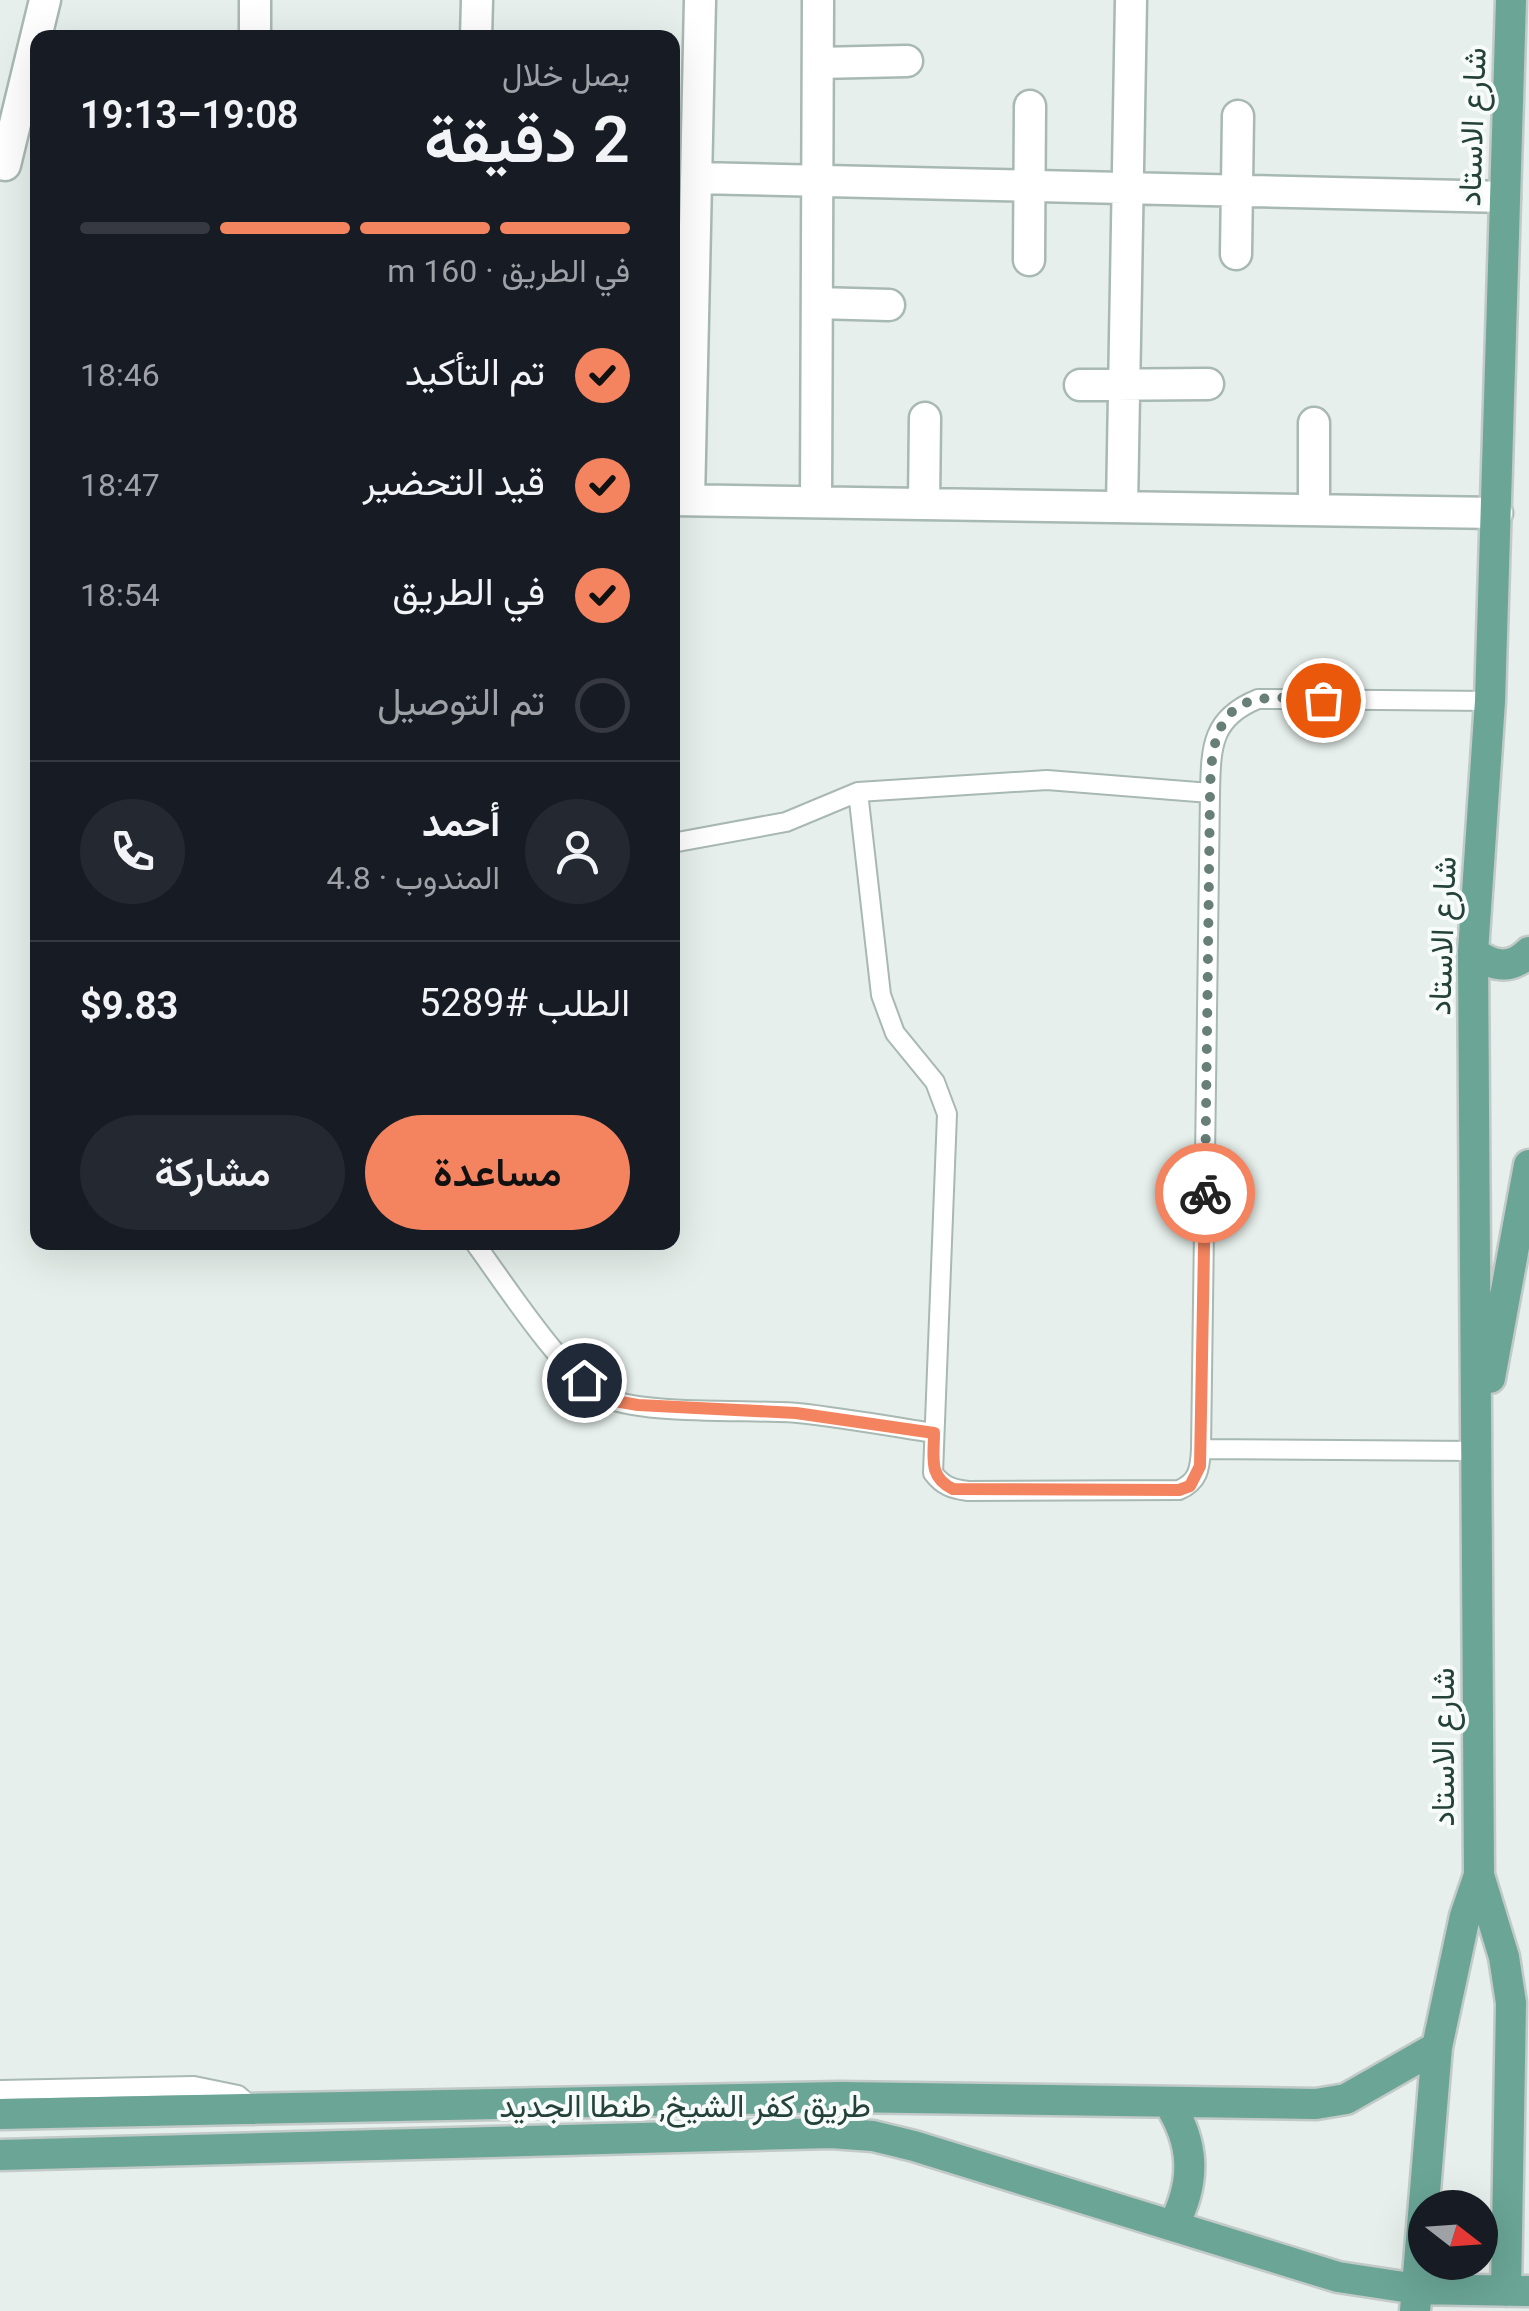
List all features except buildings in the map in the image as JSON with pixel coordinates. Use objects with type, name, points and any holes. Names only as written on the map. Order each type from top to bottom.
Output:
[{"type":"main road","name":"شارع الاستاد","points":[[1511,0],[1490,702],[1474,952],[1479,1875],[1504,1957],[1511,2002],[1518,2291]]},
{"type":"main road","points":[[1474,952],[1486,962],[1505,967],[1529,952]]},
{"type":"main road","points":[[1476,1451],[1519,1271],[1529,1165]]},
{"type":"main road","name":"شارع الاستاد","points":[[1416,2300],[1437,2047],[1465,1916],[1479,1875]]},
{"type":"main road","name":"طريق كفر الشيخ, طنطا الجديد","points":[[0,2114],[840,2097],[1316,2104],[1346,2099],[1437,2047]]},
{"type":"main road","points":[[1168,2102],[1185,2133],[1191,2168],[1182,2208],[1173,2226]]},
{"type":"main road","name":"طريق كفر الشيخ, طنطا الجديد","points":[[0,2155],[831,2133],[873,2136],[1416,2300],[1518,2291]]},
{"type":"street","points":[[39,30],[46,0]]},
{"type":"street","points":[[255,0],[255,30]]},
{"type":"street","points":[[476,30],[477,0]]},
{"type":"street","points":[[700,0],[685,110],[696,178],[683,307],[681,500],[1496,513]]},
{"type":"street","points":[[816,502],[818,0]]},
{"type":"street","points":[[1122,507],[1131,0]]},
{"type":"street","points":[[818,63],[907,61]]},
{"type":"street","points":[[5,165],[30,64]]},
{"type":"street","points":[[1029,260],[1030,106]]},
{"type":"street","points":[[1236,254],[1238,116]]},
{"type":"street","points":[[696,178],[1505,198]]},
{"type":"street","points":[[817,302],[889,304]]},
{"type":"street","points":[[1080,385],[1208,384]]},
{"type":"street","points":[[924,418],[924,504]]},
{"type":"street","points":[[1314,423],[1314,510]]},
{"type":"lane","points":[[858,792],[882,995],[895,1033],[935,1082],[948,1114],[933,1473],[940,1483],[968,1491],[1179,1490],[1190,1486],[1197,1476],[1201,1450],[1214,738],[1224,720],[1240,706],[1258,699],[1490,702]]},
{"type":"lane","points":[[680,842],[786,822],[858,792],[1047,780],[1210,793]]},
{"type":"lane","points":[[480,1250],[559,1354],[609,1400],[664,1408],[796,1413],[934,1433]]},
{"type":"lane","points":[[1201,1450],[1476,1451]]},
{"type":"lane","points":[[0,2090],[194,2086],[238,2095],[254,2109]]},
{"type":"way so far","points":[[1205,1193],[1210,758],[1214,738],[1224,720],[1240,706],[1258,699],[1323,700]]},
{"type":"route","points":[[584,1380],[609,1400],[638,1405],[796,1413],[934,1433],[933,1473],[940,1483],[953,1489],[1179,1490],[1190,1486],[1200,1466],[1205,1193]]}]
